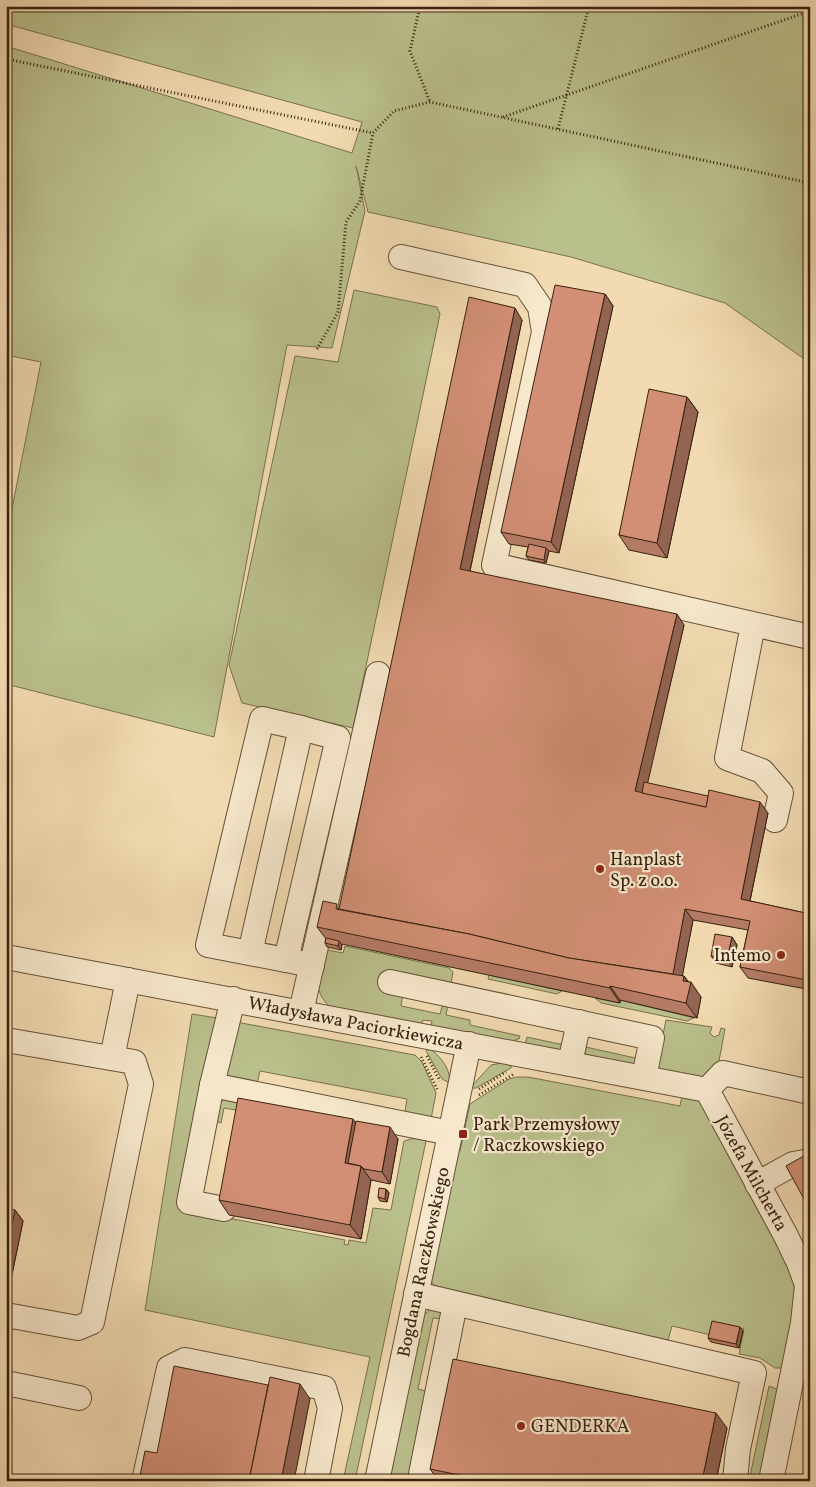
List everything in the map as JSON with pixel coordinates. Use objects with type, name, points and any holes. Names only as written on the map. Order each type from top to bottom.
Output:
[{"type":"street","points":[[401,257],[524,285],[540,307],[544,332],[494,565],[810,637]]},
{"type":"street","points":[[753,625],[727,758],[762,771],[781,793],[775,820]]},
{"type":"street","points":[[301,1012],[378,674]]},
{"type":"street","points":[[286,960],[338,738],[262,719],[208,945],[250,953],[286,960],[312,965]]},
{"type":"street","points":[[250,953],[301,728]]},
{"type":"street","name":"Władysława Paciorkiewicza","points":[[6,957],[707,1090]]},
{"type":"street","points":[[112,1058],[128,980]]},
{"type":"street","points":[[390,982],[652,1038],[644,1077]]},
{"type":"street","points":[[224,1208],[189,1202],[212,1085],[233,999]]},
{"type":"street","points":[[570,1063],[578,1022]]},
{"type":"street","points":[[6,1040],[134,1062],[141,1084],[92,1322],[78,1328],[6,1315]]},
{"type":"street","name":"Bogdana Raczkowskiego","points":[[377,1481],[469,1044]]},
{"type":"street","points":[[707,1090],[723,1072],[810,1092]]},
{"type":"street","points":[[212,1085],[450,1133]]},
{"type":"street","name":"Józefa Milcherta","points":[[707,1090],[799,1262],[808,1286]]},
{"type":"street","points":[[758,1184],[793,1164],[810,1161]]},
{"type":"street","points":[[771,1481],[804,1323],[808,1286]]},
{"type":"street","points":[[416,1294],[791,1381]]},
{"type":"street","points":[[424,1481],[421,1474],[455,1304]]},
{"type":"street","points":[[144,1481],[169,1368],[185,1360],[324,1388],[330,1408],[316,1481]]},
{"type":"street","points":[[735,1481],[738,1449],[754,1373]]},
{"type":"street","points":[[6,1383],[79,1398]]},
{"type":"path","points":[[420,6],[410,51],[430,102]]},
{"type":"path","points":[[558,129],[589,6]]},
{"type":"path","points":[[502,117],[810,11]]},
{"type":"path","points":[[6,60],[373,133]]},
{"type":"path","points":[[317,349],[338,312],[346,222],[360,201],[373,133],[394,110],[430,102],[810,182]]},
{"type":"path","points":[[414,1053],[425,1061],[439,1092],[458,1096],[472,1098],[508,1077],[520,1074]]},
{"type":"green space","points":[[6,6],[810,6],[810,363],[725,303],[571,257],[368,212],[356,166],[365,211],[332,348],[287,345],[214,737],[6,684],[6,539],[41,362],[6,355],[6,46],[352,153],[362,122],[6,24]]},
{"type":"green space","points":[[354,290],[437,307],[440,314],[353,728],[242,703],[229,665],[295,356],[338,362]]},
{"type":"green space","points":[[345,946],[449,968],[453,972],[451,985],[403,993],[401,1006],[440,1014],[443,1003],[448,1004],[446,1015],[470,1020],[470,1025],[520,1036],[519,1039],[516,1039],[515,1043],[431,1027],[432,1021],[423,1020],[421,1025],[330,1007],[324,1001],[318,987],[322,949],[343,953]]},
{"type":"green space","points":[[489,975],[562,991],[557,994],[488,979]]},
{"type":"green space","points":[[595,998],[619,1003],[620,1000],[694,1018],[687,1021],[601,1003]]},
{"type":"green space","points":[[192,1014],[217,1018],[180,1209],[345,1240],[344,1244],[348,1245],[349,1240],[366,1243],[373,1208],[391,1210],[404,1141],[415,1138],[426,1141],[355,1481],[343,1481],[370,1357],[145,1310]]},
{"type":"green space","points":[[666,1020],[712,1027],[710,1033],[714,1037],[719,1035],[721,1028],[725,1029],[719,1061],[703,1077],[656,1069]]},
{"type":"green space","points":[[236,1022],[415,1055],[422,1062],[436,1093],[431,1119],[405,1112],[407,1099],[260,1071],[257,1084],[232,1079],[227,1074]]},
{"type":"green space","points":[[527,1037],[559,1044],[568,1044],[559,1051],[525,1045]]},
{"type":"green space","points":[[581,1046],[640,1059],[638,1065],[587,1056]]},
{"type":"green space","points":[[428,1047],[444,1062],[450,1077],[450,1083],[442,1079],[426,1051]]},
{"type":"green space","points":[[512,1061],[511,1068],[476,1088],[470,1088],[491,1065]]},
{"type":"green space","points":[[528,1077],[680,1106],[682,1096],[696,1099],[704,1106],[799,1285],[784,1368],[775,1368],[760,1358],[739,1354],[744,1329],[713,1323],[711,1335],[672,1326],[668,1340],[486,1301],[434,1285],[431,1281],[455,1151],[460,1151],[470,1104],[509,1079]]},
{"type":"green space","points":[[233,1097],[247,1112],[224,1108],[221,1123],[216,1121],[217,1106],[224,1099]]},
{"type":"green space","points":[[431,1309],[441,1311],[443,1319],[433,1318],[418,1389],[430,1392],[415,1481],[387,1481],[422,1316]]},
{"type":"green space","points":[[769,1386],[779,1390],[764,1481],[749,1481]]},
{"type":"building","points":[[555,285],[605,294],[551,542],[501,532]]},
{"type":"building","points":[[469,297],[515,308],[460,569],[677,614],[635,791],[706,807],[709,790],[760,802],[741,899],[810,914],[810,940],[807,950],[810,951],[810,993],[806,992],[807,980],[740,967],[750,921],[685,909],[673,974],[569,958],[469,934],[339,909]]},
{"type":"building","points":[[649,389],[687,397],[657,543],[619,535]]},
{"type":"building","points":[[529,544],[546,548],[544,560],[526,556]]},
{"type":"building","points":[[644,782],[708,796],[706,807],[642,793]]},
{"type":"building","points":[[323,901],[337,904],[336,909],[469,934],[569,958],[684,976],[683,981],[691,982],[686,1003],[317,927]]},
{"type":"building","points":[[715,934],[732,937],[727,959],[711,956]]},
{"type":"building","points":[[326,938],[339,941],[338,946],[325,943]]},
{"type":"building","points":[[238,1098],[353,1119],[345,1163],[361,1166],[350,1225],[219,1200]]},
{"type":"building","points":[[356,1121],[390,1127],[382,1172],[364,1169],[361,1166],[348,1163]]},
{"type":"building","points":[[809,1153],[810,1156],[810,1210],[786,1166]]},
{"type":"building","points":[[379,1188],[386,1189],[385,1199],[378,1197]]},
{"type":"building","points":[[6,1208],[15,1210],[6,1254]]},
{"type":"building","points":[[712,1321],[740,1327],[736,1344],[708,1338]]},
{"type":"building","points":[[453,1359],[716,1413],[702,1481],[488,1481],[430,1469]]},
{"type":"building","points":[[174,1366],[268,1385],[249,1481],[139,1481],[145,1451],[157,1453]]},
{"type":"building","points":[[270,1377],[300,1384],[281,1481],[249,1481]]},
{"type":"place","name":"Hanplast Sp. z o.o.","points":[[600,869]]},
{"type":"place","name":"Intemo","points":[[781,955]]},
{"type":"place","name":"Park Przemysłowy / Raczkowskiego","points":[[463,1134]]},
{"type":"place","name":"GENDERKA","points":[[521,1426]]}]
